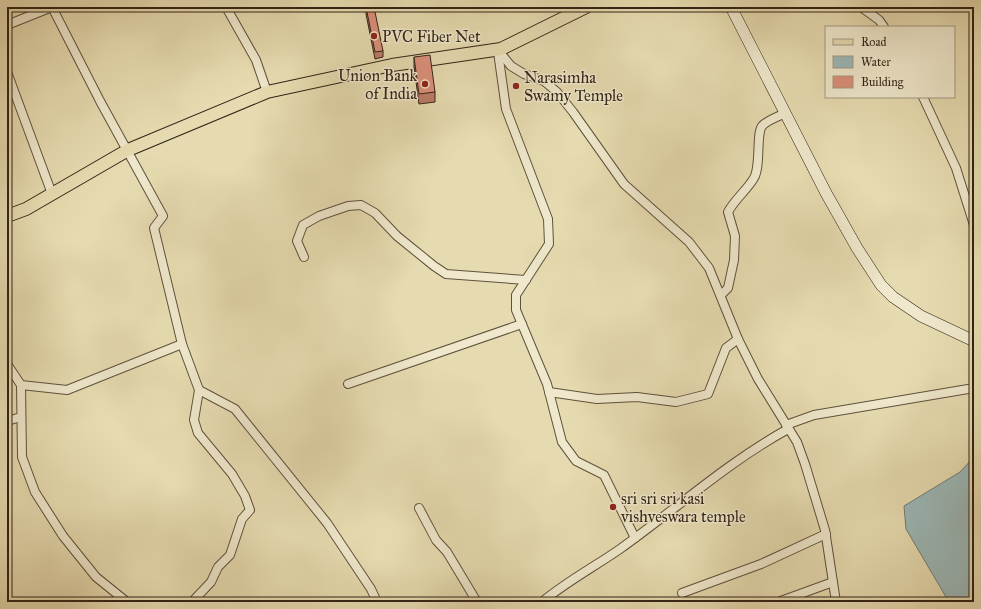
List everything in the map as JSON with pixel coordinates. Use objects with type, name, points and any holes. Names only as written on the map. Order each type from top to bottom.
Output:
[{"type":"main road","points":[[7,216],[26,209],[128,150],[267,92],[392,65],[498,50],[586,7]]},
{"type":"main road","points":[[731,7],[857,248],[881,285],[892,297],[921,316],[974,341]]},
{"type":"street","points":[[7,25],[52,7],[163,216],[154,228],[182,344],[199,390],[194,420],[198,433],[232,474],[245,496],[250,510],[242,519],[230,555],[218,567],[211,582],[192,602]]},
{"type":"street","points":[[226,7],[256,60],[267,92]]},
{"type":"street","points":[[861,7],[879,20],[883,26]]},
{"type":"street","points":[[498,50],[506,109],[548,219],[549,244],[516,295],[516,310],[549,392],[562,442],[576,461],[604,475],[635,538]]},
{"type":"street","points":[[498,50],[511,66],[524,74],[544,81],[557,92],[624,184],[689,242],[702,256],[709,268],[738,339],[758,379],[797,442],[819,503],[826,534],[836,602]]},
{"type":"street","points":[[7,72],[52,194]]},
{"type":"street","points":[[923,98],[956,168],[974,225]]},
{"type":"street","points":[[720,295],[728,288],[734,260],[735,236],[728,212],[734,202],[755,177],[759,149],[759,133],[762,126],[786,113]]},
{"type":"street","points":[[304,257],[297,241],[303,225],[319,216],[348,206],[361,205],[375,213],[397,236],[446,274],[526,280]]},
{"type":"street","points":[[348,384],[522,324]]},
{"type":"street","points":[[549,392],[597,400],[637,398],[676,402],[708,394],[726,348],[738,339]]},
{"type":"street","points":[[21,385],[66,390],[182,344]]},
{"type":"street","points":[[7,364],[21,385],[22,457],[36,492],[63,536],[96,577],[127,602]]},
{"type":"street","points":[[542,602],[635,538],[725,469],[787,427],[814,415],[974,388]]},
{"type":"street","points":[[199,390],[235,409],[327,523],[378,602]]},
{"type":"street","points":[[7,420],[21,417]]},
{"type":"street","points":[[419,508],[436,540],[447,552],[477,602]]},
{"type":"street","points":[[682,594],[761,564],[826,534]]},
{"type":"street","points":[[778,602],[833,582]]},
{"type":"water","points":[[974,457],[974,602],[949,602],[906,529],[904,506],[960,472]]},
{"type":"building","name":"PVC Fiber Net","points":[[366,7],[374,7],[383,51],[375,52]]},
{"type":"building","name":"Union Bank of India","points":[[430,55],[435,92],[419,94],[414,57]]},
{"type":"place","name":"PVC Fiber Net","points":[[374,36]]},
{"type":"place","name":"Union Bank of India","points":[[425,84]]},
{"type":"place","name":"Narasimha Swamy Temple","points":[[516,86]]},
{"type":"place","name":"sri sri sri kasi vishveswara temple","points":[[613,507]]}]
